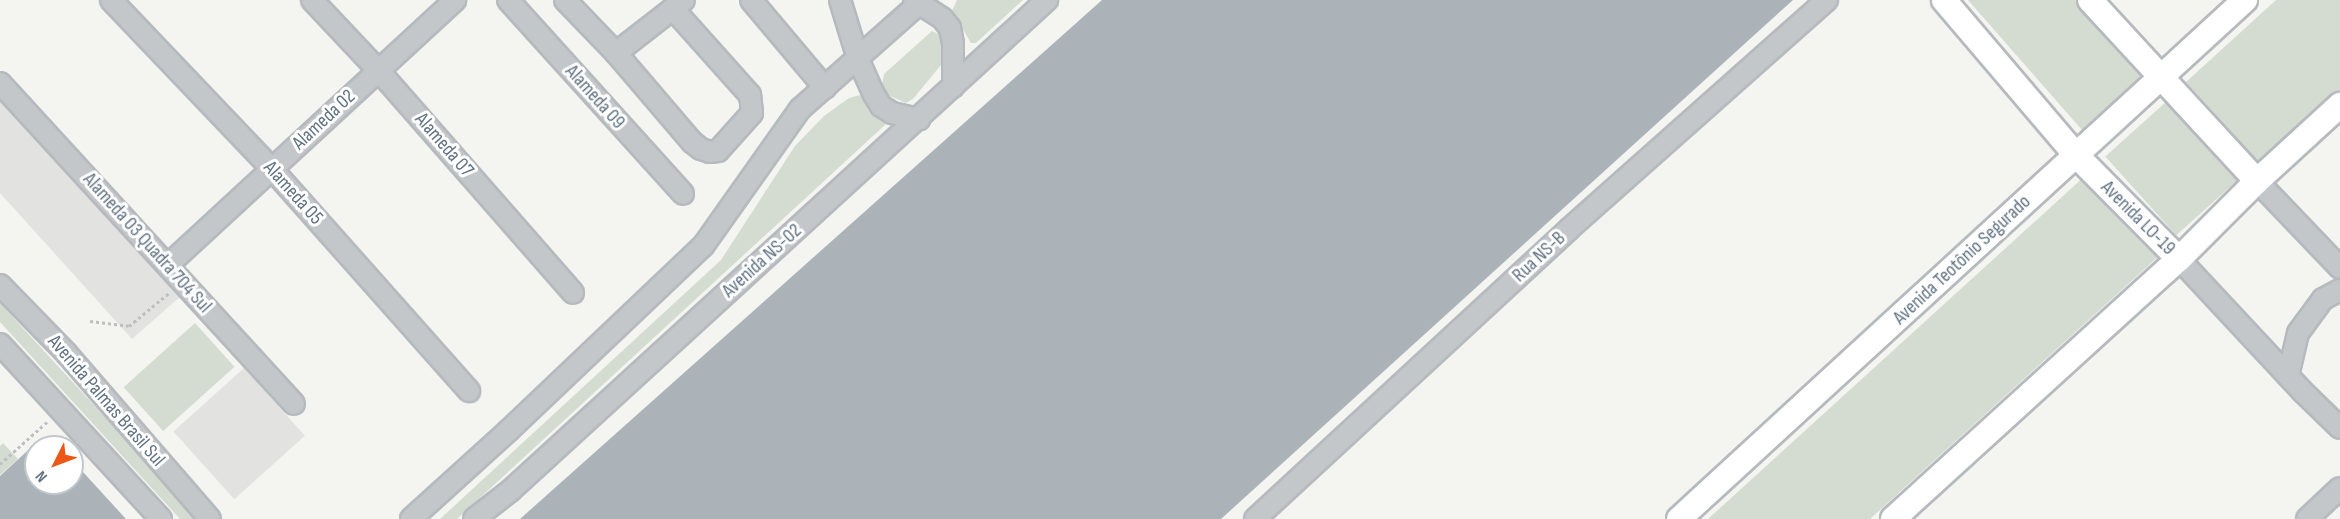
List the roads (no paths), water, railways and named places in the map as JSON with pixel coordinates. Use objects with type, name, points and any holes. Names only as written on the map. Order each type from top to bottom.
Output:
[{"type":"main road","name":"Avenida LO-19","points":[[1944,0],[2076,155],[2179,259]]},
{"type":"main road","points":[[2090,0],[2163,76],[2257,181]]},
{"type":"main road","name":"Avenida Teotônio Segurado","points":[[1679,519],[2245,0]]},
{"type":"main road","points":[[1893,519],[2179,259],[2257,181],[2340,105]]},
{"type":"street","name":"Alameda 05","points":[[111,0],[272,169],[470,392]]},
{"type":"street","name":"Alameda 07","points":[[312,0],[378,70],[573,293]]},
{"type":"street","name":"Alameda 02","points":[[168,265],[455,0]]},
{"type":"street","name":"Alameda 09","points":[[508,0],[683,194]]},
{"type":"street","points":[[565,0],[616,52],[692,142],[701,149],[710,152],[718,151],[752,113],[750,94],[678,5],[616,52]]},
{"type":"street","points":[[751,0],[825,88]]},
{"type":"street","points":[[840,0],[858,59],[881,106],[892,114],[919,118]]},
{"type":"street","name":"Avenida NS-02","points":[[474,519],[510,491],[1047,0]]},
{"type":"street","name":"Rua NS-B","points":[[1255,519],[1569,229],[1827,0]]},
{"type":"street","points":[[411,519],[509,430],[703,246],[800,109],[858,59],[919,1],[942,18],[950,28],[953,44],[953,87]]},
{"type":"street","name":"Alameda 03 Quadra 704 Sul","points":[[0,83],[294,404]]},
{"type":"street","points":[[2257,181],[2340,268]]},
{"type":"street","name":"Avenida LO-19","points":[[2179,259],[2340,428]]},
{"type":"street","name":"Avenida Palmas Brasil Sul","points":[[0,285],[67,354],[210,519]]},
{"type":"street","points":[[2288,376],[2298,333],[2323,299],[2340,290]]},
{"type":"street","name":"Avenida Palmas Brasil Sul","points":[[0,344],[161,519]]},
{"type":"street","points":[[2307,519],[2340,488]]}]
